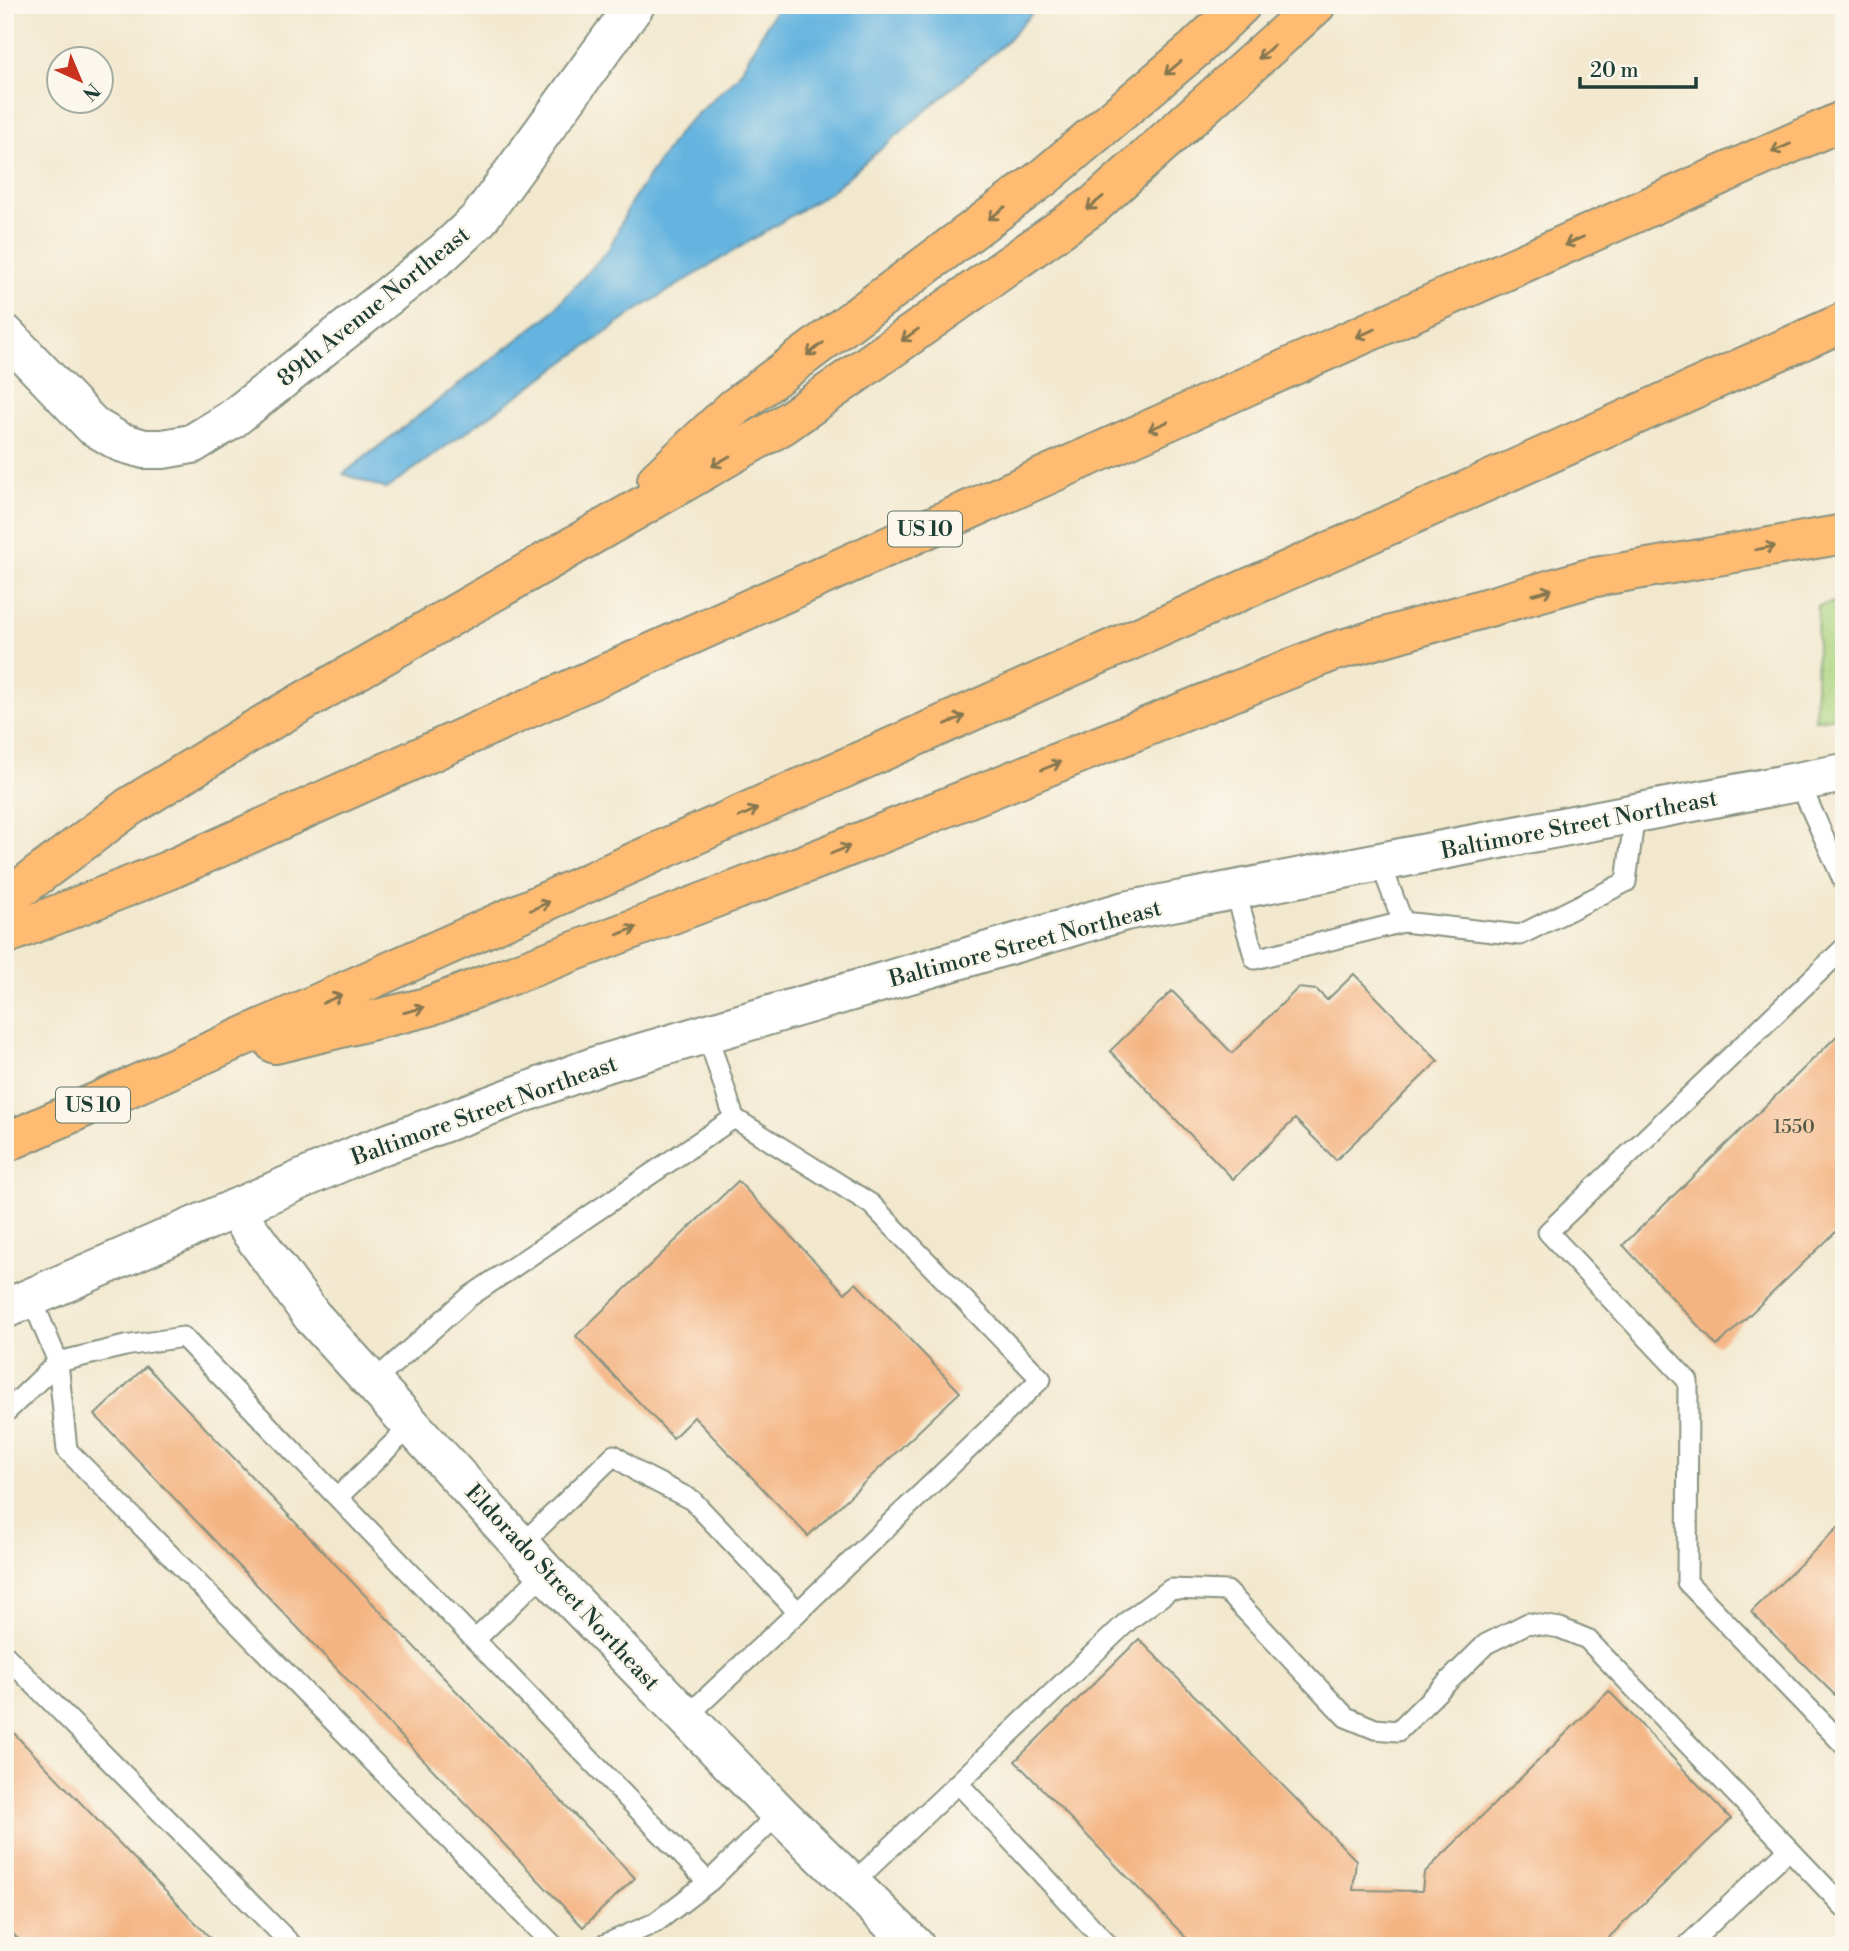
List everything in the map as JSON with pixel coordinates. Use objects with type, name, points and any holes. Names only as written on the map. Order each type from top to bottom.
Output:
[{"type":"highway","points":[[602,531],[734,408],[1044,177],[1195,49],[1241,5]]},
{"type":"highway","points":[[5,900],[129,807],[254,730],[783,425],[1094,205],[1315,5]]},
{"type":"highway","name":"US 10","points":[[5,935],[167,871],[1844,120]]},
{"type":"highway","name":"US 10","points":[[5,1143],[181,1067],[1844,322]]},
{"type":"highway","points":[[181,1067],[427,1007],[818,859],[1332,652],[1590,578],[1844,534]]},
{"type":"street","name":"89th Avenue Northeast","points":[[5,334],[93,426],[120,443],[144,449],[192,444],[231,420],[444,252],[486,209],[635,5]]},
{"type":"street","name":"Baltimore Street Northeast","points":[[18,1303],[362,1153],[596,1066],[1125,911],[1844,773]]},
{"type":"street","name":"Eldorado Street Northeast","points":[[234,1209],[312,1316],[533,1558],[685,1718],[915,1946]]},
{"type":"lane","points":[[1799,782],[1844,882]]},
{"type":"lane","points":[[1236,890],[1255,959],[1403,922],[1520,935],[1626,882],[1635,813]]},
{"type":"lane","points":[[1380,862],[1403,922]]},
{"type":"lane","points":[[1844,948],[1548,1232],[1688,1381],[1687,1582],[1844,1745]]},
{"type":"lane","points":[[685,1718],[1041,1379],[871,1204],[734,1118],[707,1033]]},
{"type":"lane","points":[[373,1382],[469,1297],[734,1118]]},
{"type":"lane","points":[[18,1303],[58,1362],[67,1450],[554,1946]]},
{"type":"lane","points":[[5,1413],[58,1362],[125,1346],[183,1337],[708,1882]]},
{"type":"lane","points":[[338,1497],[412,1424]]},
{"type":"lane","points":[[475,1640],[533,1558],[614,1455],[639,1473],[692,1500],[798,1612]]},
{"type":"lane","points":[[853,1883],[1129,1620],[1171,1589],[1227,1591],[1346,1717],[1375,1728],[1398,1731],[1486,1644],[1528,1623],[1560,1628],[1587,1639],[1844,1907]]},
{"type":"lane","points":[[5,1656],[293,1946]]},
{"type":"lane","points":[[958,1783],[1109,1946]]},
{"type":"lane","points":[[601,1946],[655,1923],[708,1882],[779,1813]]},
{"type":"lane","points":[[1687,1946],[1789,1849]]},
{"type":"green space","points":[[1844,600],[1844,716],[1815,720],[1818,606]]},
{"type":"water","points":[[778,5],[989,5],[1033,12],[1003,45],[830,192],[642,307],[386,489],[343,474],[548,316],[609,249],[631,202],[682,128],[738,76]]},
{"type":"building","points":[[1354,974],[1438,1061],[1336,1160],[1295,1119],[1233,1179],[1110,1051],[1172,991],[1232,1053],[1298,988],[1317,990],[1327,1000]]},
{"type":"building","points":[[1844,1029],[1844,1224],[1717,1346],[1623,1245]]},
{"type":"building","points":[[738,1181],[845,1293],[856,1283],[960,1392],[808,1536],[694,1417],[673,1438],[576,1336]]},
{"type":"building","points":[[146,1366],[635,1878],[583,1927],[95,1415]]},
{"type":"building","points":[[1844,1522],[1844,1704],[1751,1612]]},
{"type":"building","points":[[1139,1639],[1356,1860],[1353,1890],[1422,1891],[1424,1873],[1609,1691],[1731,1819],[1600,1946],[1194,1946],[1015,1761]]},
{"type":"building","points":[[5,1724],[218,1946],[25,1946],[5,1926]]}]
